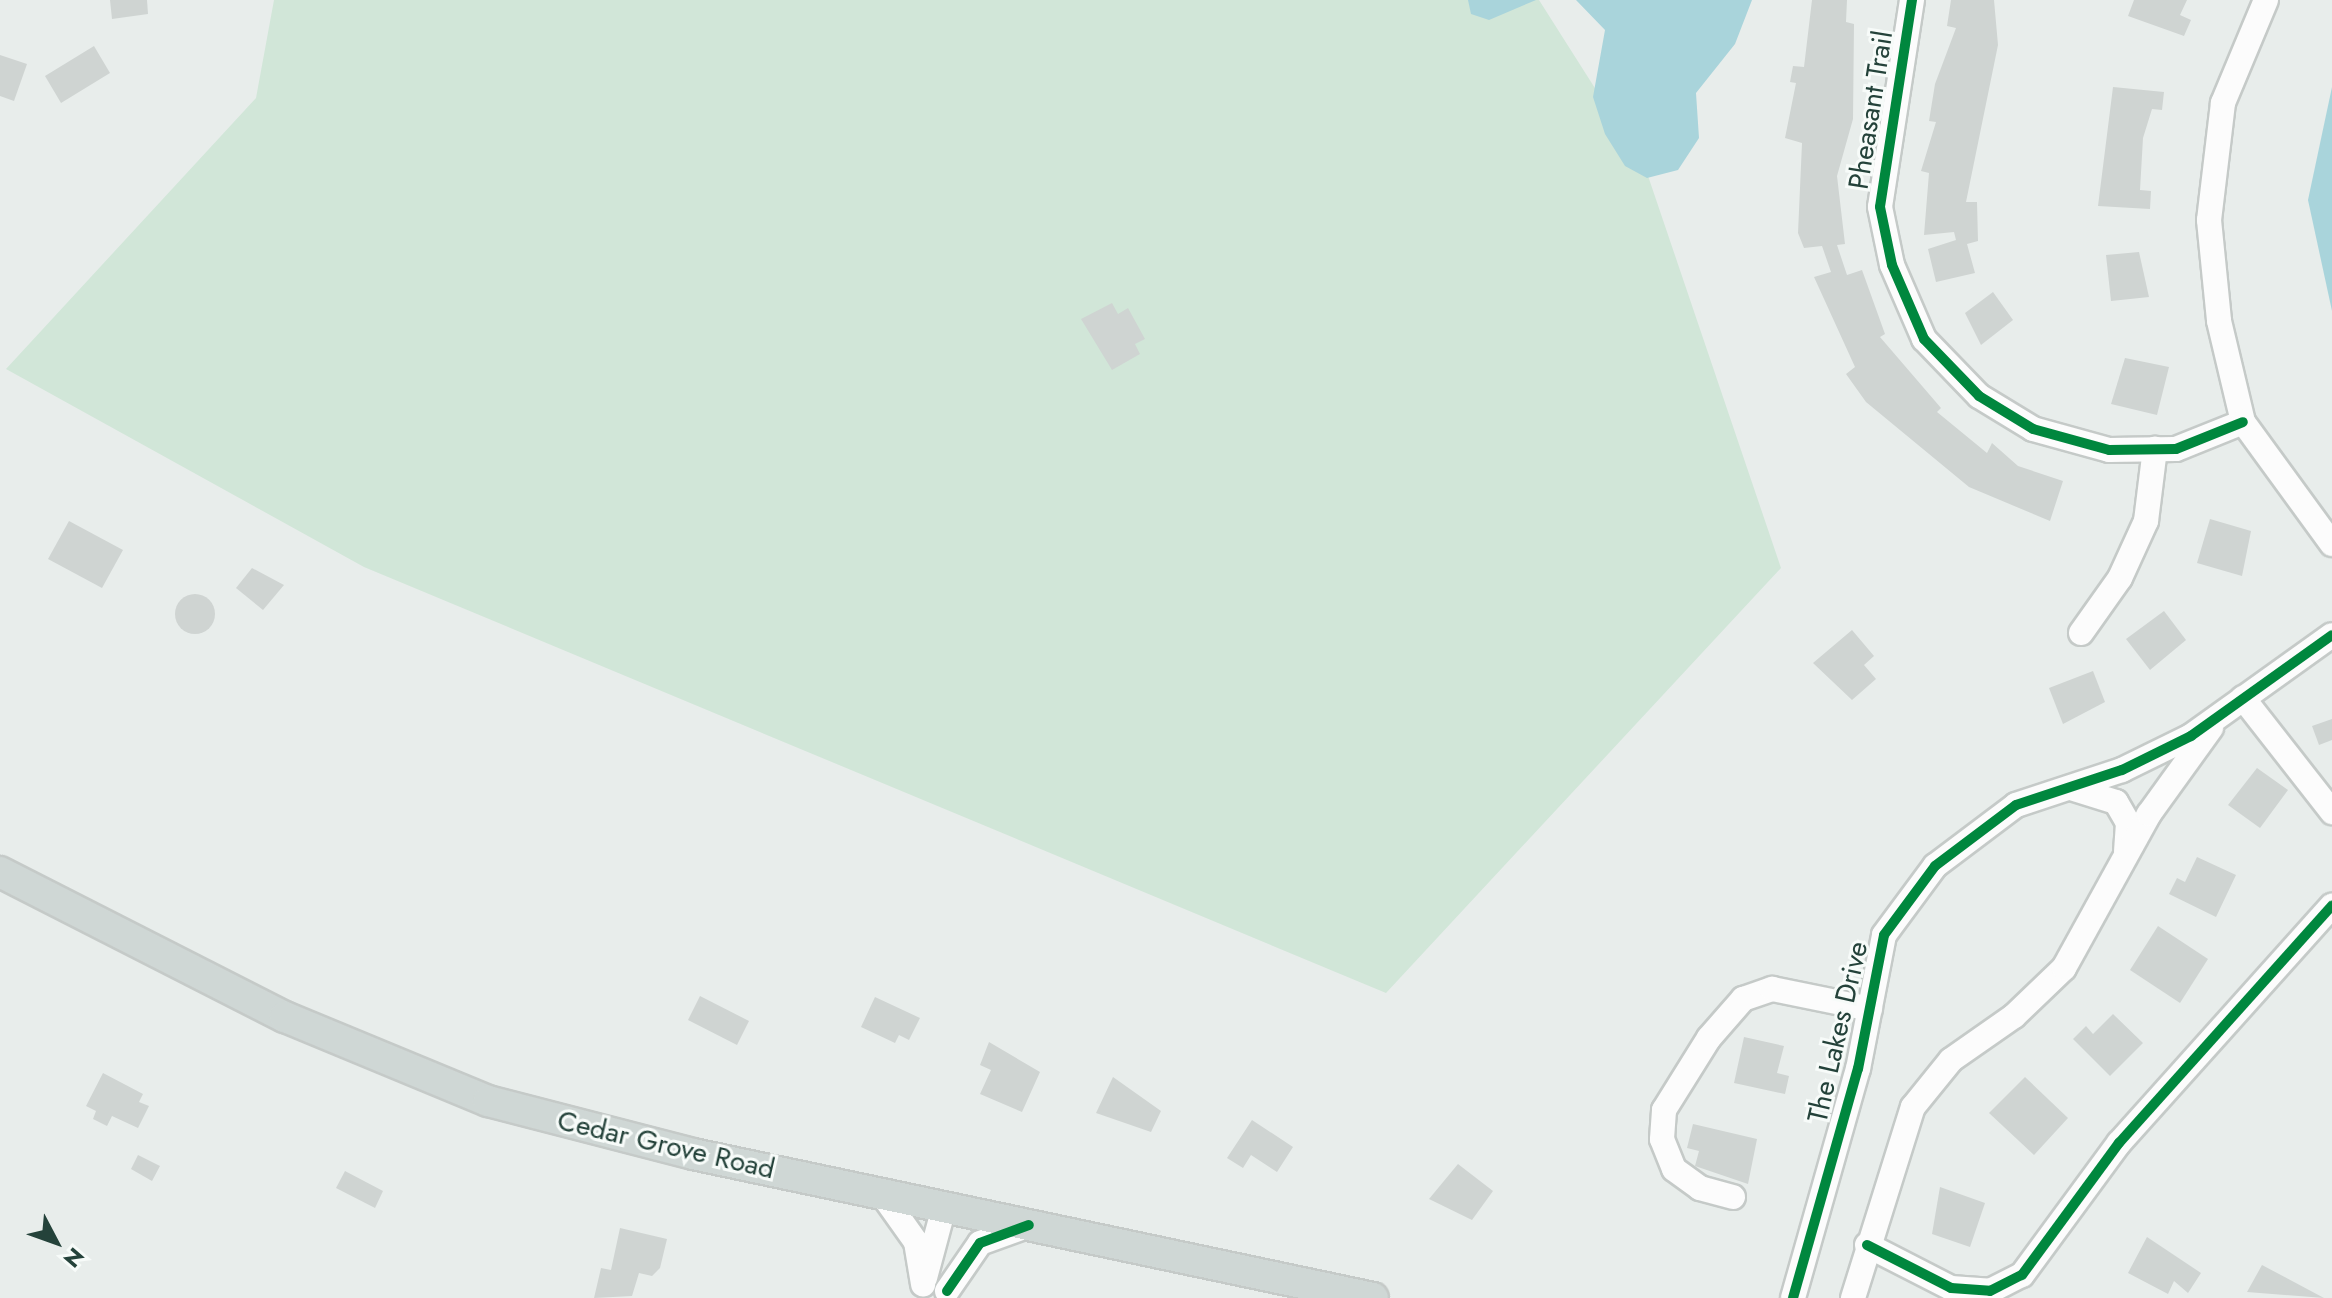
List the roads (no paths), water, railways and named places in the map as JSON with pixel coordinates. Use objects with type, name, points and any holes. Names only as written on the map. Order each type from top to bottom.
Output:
[{"type":"main road","name":"Cedar Grove Road","points":[[0,872],[76,917],[285,1017],[488,1101],[1322,1293],[1373,1298]]},
{"type":"street","name":"Pheasant Trail","points":[[1912,0],[1880,207],[1892,265],[1924,339],[1979,396],[2033,429],[2109,450],[2155,449],[2218,437],[2243,422]]},
{"type":"street","points":[[2266,0],[2223,103],[2209,220],[2219,321],[2243,422],[2332,544]]},
{"type":"street","points":[[2081,633],[2120,578],[2146,521],[2155,449]]},
{"type":"street","name":"The Lakes Drive","points":[[1793,1298],[1870,1009],[1884,935],[1935,866],[2016,805],[2122,770],[2221,714],[2332,635]]},
{"type":"street","points":[[2243,698],[2332,812]]},
{"type":"street","name":"The Lakes Drive","points":[[1853,1298],[1867,1245],[1913,1107],[1951,1060],[2014,1016],[2064,968],[2126,857],[2221,714]]},
{"type":"street","points":[[2069,788],[2116,802],[2128,823],[2126,857]]},
{"type":"street","points":[[1867,1245],[1951,1288],[1990,1291],[2022,1275],[2119,1143],[2332,906]]},
{"type":"street","points":[[1733,1197],[1700,1188],[1674,1169],[1662,1139],[1664,1110],[1709,1038],[1743,999],[1772,989],[1870,1009]]},
{"type":"street","points":[[882,1194],[916,1242],[921,1291]]},
{"type":"street","points":[[921,1291],[957,1210]]},
{"type":"street","points":[[946,1295],[957,1210]]},
{"type":"street","points":[[946,1295],[980,1243],[1029,1225]]},
{"type":"water","points":[[1468,0],[1536,0],[1489,20],[1471,14]]},
{"type":"water","points":[[1576,0],[1752,0],[1735,44],[1696,93],[1699,138],[1678,170],[1647,178],[1625,166],[1605,134],[1593,97],[1605,30]]},
{"type":"water","points":[[2332,87],[2332,311],[2308,200]]}]
